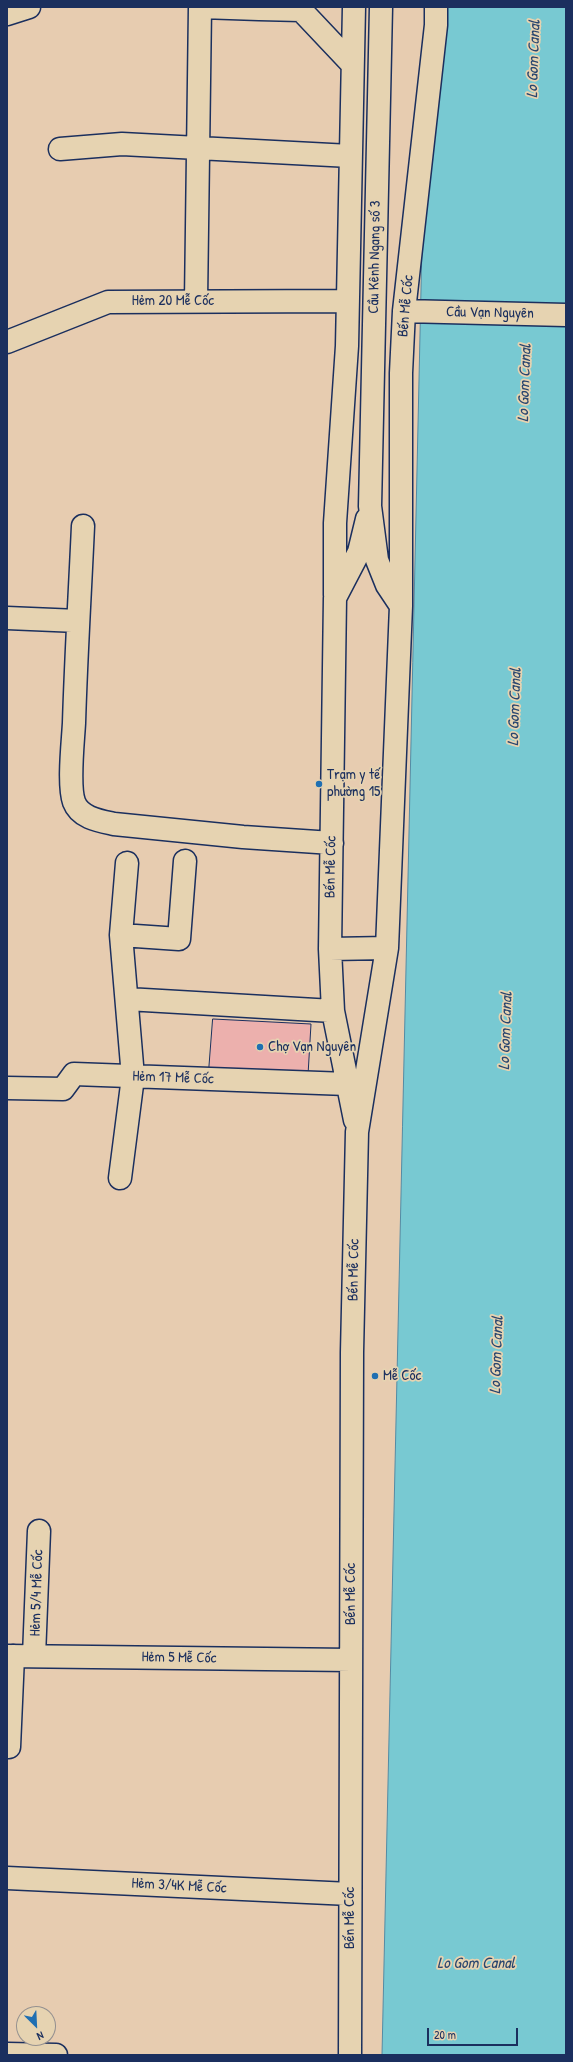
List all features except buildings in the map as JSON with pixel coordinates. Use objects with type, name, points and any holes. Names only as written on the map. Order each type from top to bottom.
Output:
[{"type":"street","points":[[7,14],[29,7]]},
{"type":"street","points":[[196,301],[200,7],[301,10],[352,64]]},
{"type":"street","name":"Bến Mễ Cốc","points":[[354,7],[347,346],[335,523],[330,949],[333,1011],[357,1132]]},
{"type":"street","name":"Cầu Kênh Ngang số 3","points":[[370,506],[381,7]]},
{"type":"street","name":"Bến Mễ Cốc","points":[[350,2055],[352,1352],[357,1132],[388,948],[401,606],[401,373],[409,311],[436,24],[436,7]]},
{"type":"street","points":[[60,149],[122,144],[350,156]]},
{"type":"street","name":"Hẻm 20 Mễ Cốc","points":[[7,342],[108,302],[347,301]]},
{"type":"street","name":"Cầu Vạn Nguyên","points":[[409,311],[566,315]]},
{"type":"street","points":[[370,506],[377,560],[387,585],[401,606]]},
{"type":"street","name":"Bến Mễ Cốc","points":[[335,598],[359,552],[370,506]]},
{"type":"street","points":[[84,526],[78,621],[72,784],[74,802],[82,813],[96,820],[120,825],[332,843]]},
{"type":"street","points":[[7,618],[78,621]]},
{"type":"street","points":[[122,935],[178,939],[186,861]]},
{"type":"street","points":[[120,1178],[133,1077],[122,935],[128,863]]},
{"type":"street","points":[[330,949],[388,948]]},
{"type":"street","points":[[127,999],[333,1011]]},
{"type":"street","name":"Hẻm 17 Mễ Cốc","points":[[7,1088],[63,1089],[74,1074],[347,1084]]},
{"type":"street","name":"Hẻm 5/4 Mễ Cốc","points":[[7,1747],[9,1747],[18,1656],[39,1531]]},
{"type":"street","name":"Hẻm 5 Mễ Cốc","points":[[18,1656],[351,1660]]},
{"type":"street","name":"Hẻm 3/4K Mễ Cốc","points":[[7,1878],[350,1894]]},
{"type":"street","points":[[7,2054],[56,2055]]},
{"type":"water","name":"Lo Gom Canal","points":[[437,7],[566,7],[566,2055],[382,2055],[423,199]]},
{"type":"place","name":"Trạm y tế phường 15","points":[[319,784]]},
{"type":"place","name":"Chợ Vạn Nguyên","points":[[260,1047]]},
{"type":"place","name":"Mễ Cốc","points":[[375,1376]]}]
